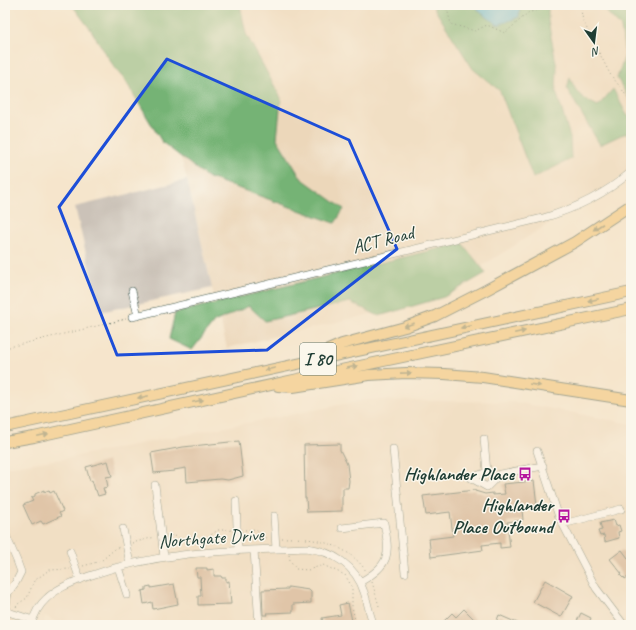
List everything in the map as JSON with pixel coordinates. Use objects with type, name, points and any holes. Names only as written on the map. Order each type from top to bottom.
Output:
[{"type":"highway","points":[[296,364],[342,344],[405,327],[435,316],[575,242],[631,205]]},
{"type":"highway","name":"I 80","points":[[5,427],[631,292]]},
{"type":"highway","name":"I 80","points":[[5,442],[631,309]]},
{"type":"highway","points":[[270,385],[293,387],[369,375],[406,373],[444,374],[483,377],[631,400]]},
{"type":"street","name":"ACT Road","points":[[135,317],[557,214],[585,202],[605,191],[631,172]]},
{"type":"street","points":[[132,291],[135,317]]},
{"type":"street","points":[[484,439],[487,472]]},
{"type":"street","points":[[393,450],[405,573]]},
{"type":"street","points":[[538,451],[559,517],[596,588],[624,625]]},
{"type":"street","points":[[500,474],[486,487],[471,478],[487,472],[500,474],[543,466]]},
{"type":"street","points":[[155,486],[164,557]]},
{"type":"street","points":[[236,501],[238,551]]},
{"type":"street","points":[[563,524],[620,509]]},
{"type":"street","points":[[274,516],[276,549]]},
{"type":"street","points":[[342,528],[384,523],[389,546],[384,564],[369,577],[360,582]]},
{"type":"street","points":[[123,529],[130,564]]},
{"type":"street","points":[[5,533],[21,572],[8,593],[5,611],[32,622]]},
{"type":"street","name":"Northgate Drive","points":[[32,622],[39,606],[54,592],[65,585],[118,567],[164,557],[201,552],[315,549],[333,555],[349,566],[360,582],[374,625]]},
{"type":"street","points":[[254,550],[259,625]]},
{"type":"street","points":[[70,551],[80,580]]},
{"type":"street","points":[[118,567],[127,595]]},
{"type":"path","points":[[446,5],[451,24],[475,31],[487,25],[506,33],[529,12],[538,11],[544,5]]},
{"type":"path","points":[[580,5],[583,21],[610,74],[624,92],[631,106]]},
{"type":"path","points":[[5,348],[135,317]]},
{"type":"path","points":[[288,549],[290,560],[296,569],[308,570],[323,565],[345,574],[352,587],[352,606],[356,625]]},
{"type":"highlighted area","points":[[167,59],[349,140],[397,249],[267,350],[117,355],[59,207]]},
{"type":"shaded area","points":[[141,5],[631,5],[631,171],[427,301],[227,348],[187,180]]},
{"type":"shaded area","points":[[187,180],[212,288],[100,312],[75,207]]},
{"type":"shaded area","points":[[365,400],[515,402],[631,424],[631,625],[61,625],[45,616],[44,625],[5,625],[5,467],[62,459]]},
{"type":"green space","points":[[72,5],[240,5],[246,34],[281,98],[277,139],[301,178],[344,209],[335,223],[207,177],[162,142],[125,80],[116,70],[91,30]]},
{"type":"green space","points":[[432,5],[475,5],[480,12],[519,17],[520,5],[548,5],[548,21],[557,68],[556,91],[570,137],[571,159],[533,178],[500,91],[473,69]]},
{"type":"green space","points":[[600,5],[631,5],[631,16],[629,19],[631,23],[631,102],[617,78],[625,55],[621,27]]},
{"type":"green space","points":[[570,77],[577,92],[598,106],[613,89],[627,115],[631,118],[631,132],[600,145],[567,89]]},
{"type":"green space","points":[[462,243],[486,273],[444,297],[379,316],[350,302],[265,321],[249,306],[214,322],[192,350],[169,339],[175,313]]},
{"type":"water","points":[[475,5],[520,5],[519,17],[498,25],[480,12]]},
{"type":"building","points":[[239,441],[243,476],[228,480],[220,479],[187,482],[186,468],[154,473],[151,453],[183,447]]},
{"type":"building","points":[[340,444],[340,450],[347,464],[349,481],[348,488],[343,488],[342,511],[307,512],[305,498],[304,445]]},
{"type":"building","points":[[108,461],[112,476],[106,477],[108,487],[103,488],[105,494],[98,496],[92,480],[90,481],[86,467]]},
{"type":"building","points":[[534,481],[537,505],[527,506],[527,509],[522,510],[523,520],[507,522],[510,547],[500,548],[500,543],[482,545],[483,550],[431,557],[429,539],[453,536],[450,512],[426,515],[423,496],[475,490],[485,494],[505,494],[503,484]]},
{"type":"building","points":[[44,490],[44,492],[49,490],[50,493],[54,491],[63,511],[59,513],[61,516],[43,524],[41,521],[32,525],[23,505],[33,501],[31,498],[35,496],[35,494]]},
{"type":"building","points":[[614,520],[616,526],[619,525],[621,531],[618,532],[619,538],[605,542],[604,535],[600,536],[598,531],[602,530],[600,523]]},
{"type":"building","points":[[622,550],[631,562],[631,575],[625,579],[620,575],[622,574],[610,559]]},
{"type":"building","points":[[196,568],[207,568],[207,570],[214,569],[214,576],[221,576],[222,578],[226,578],[226,582],[229,581],[231,604],[198,605],[198,596],[201,596],[200,577],[197,577]]},
{"type":"building","points":[[545,580],[573,596],[561,617],[533,602]]},
{"type":"building","points":[[174,584],[178,604],[153,609],[152,602],[144,604],[142,591],[146,590],[146,587],[151,586],[151,588]]},
{"type":"building","points":[[288,587],[309,590],[311,592],[311,603],[293,604],[293,612],[267,613],[268,615],[263,615],[262,590],[288,589]]},
{"type":"building","points":[[348,603],[353,625],[323,625],[322,618],[341,615],[339,605]]},
{"type":"building","points":[[464,609],[480,625],[445,625],[442,623],[452,613],[456,617]]},
{"type":"building","points":[[581,613],[591,618],[588,625],[575,625]]},
{"type":"building","points":[[499,615],[522,625],[495,625]]},
{"type":"place","name":"Highlander Place","points":[[525,474]]},
{"type":"place","name":"Highlander Place Outbound","points":[[564,516]]}]
